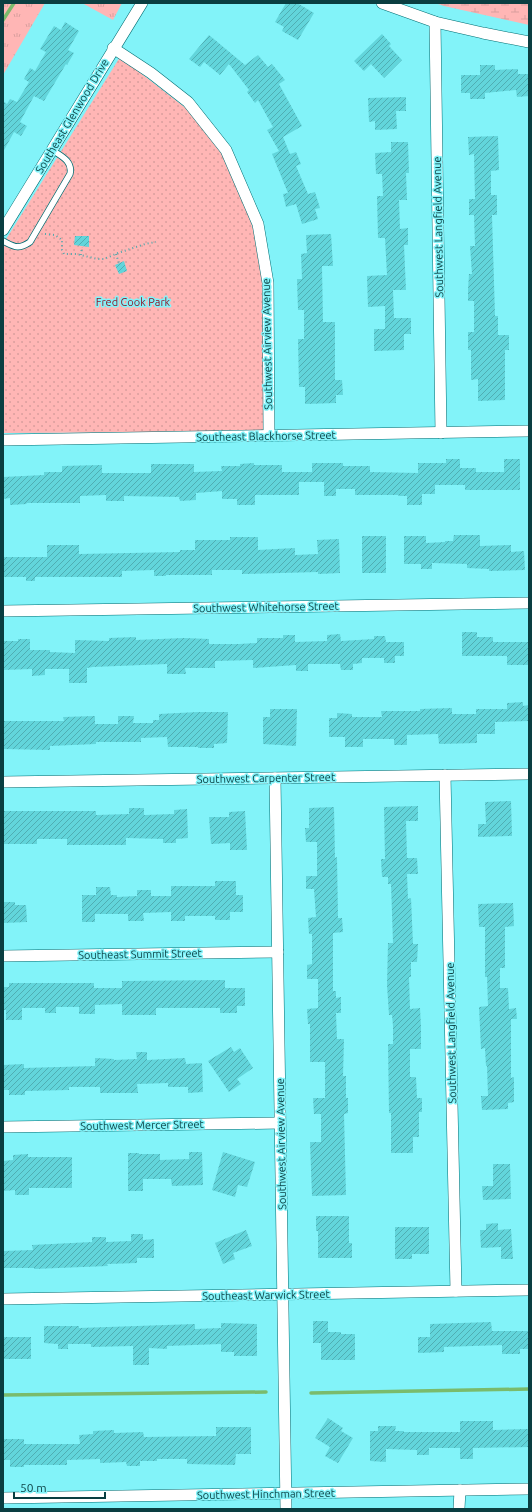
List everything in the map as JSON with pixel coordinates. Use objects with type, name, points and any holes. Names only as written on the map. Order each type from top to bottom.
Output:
[{"type":"street","name":"Southeast Glenwood Drive","points":[[3,230],[113,48],[142,3]]},
{"type":"street","points":[[382,3],[435,22],[483,34],[529,42]]},
{"type":"street","name":"Southwest Langfield Avenue","points":[[435,22],[441,433]]},
{"type":"street","name":"Southwest Airview Avenue","points":[[113,48],[151,73],[188,102],[226,150],[258,224],[268,283],[269,436]]},
{"type":"street","name":"Southeast Blackhorse Street","points":[[3,440],[529,431]]},
{"type":"street","name":"Southwest Whitehorse Street","points":[[3,611],[529,603]]},
{"type":"street","name":"Southwest Carpenter Street","points":[[3,782],[529,774]]},
{"type":"street","name":"Southwest Langfield Avenue","points":[[445,775],[456,1291]]},
{"type":"street","name":"Southwest Airview Avenue","points":[[275,778],[284,1295],[286,1509]]},
{"type":"street","name":"Southeast Summit Street","points":[[3,956],[278,952]]},
{"type":"street","name":"Southwest Mercer Street","points":[[3,1127],[280,1123]]},
{"type":"street","name":"Southeast Warwick Street","points":[[3,1299],[529,1290]]},
{"type":"street","name":"Southwest Hinchman Street","points":[[3,1498],[529,1489]]},
{"type":"street","points":[[459,1509],[460,1490]]},
{"type":"lane","points":[[3,241],[14,247],[21,248],[30,242],[70,174],[71,170],[66,160],[52,150]]},
{"type":"path","points":[[35,234],[55,235],[62,240],[62,250],[64,254],[104,259],[145,244],[156,242]]},
{"type":"path","points":[[81,255],[82,247]]},
{"type":"path","points":[[116,254],[119,263]]},
{"type":"green space","points":[[3,3],[45,3],[3,75]]},
{"type":"green space","points":[[82,3],[122,3],[113,20]]},
{"type":"green space","points":[[435,3],[529,3],[529,25],[444,6]]},
{"type":"green space","name":"Fred Cook Park","points":[[120,57],[187,109],[220,148],[249,215],[256,239],[264,283],[265,432],[3,433],[3,244]]},
{"type":"building","points":[[286,3],[297,3],[314,13],[298,40],[282,31],[284,27],[275,22]]},
{"type":"building","points":[[65,22],[79,31],[68,50],[74,53],[44,101],[34,96],[20,122],[27,126],[21,136],[14,132],[3,152],[3,101],[7,104],[10,99],[17,102],[29,82],[24,79],[30,68],[35,71],[46,52],[40,49],[54,26],[61,30]]},
{"type":"building","points":[[382,34],[391,44],[389,46],[402,60],[384,78],[371,64],[364,71],[354,61]]},
{"type":"building","points":[[209,35],[245,65],[258,55],[268,67],[272,64],[285,80],[279,84],[302,126],[283,137],[290,154],[296,152],[301,164],[296,166],[308,194],[315,192],[320,208],[315,209],[318,219],[302,224],[296,204],[286,207],[283,194],[288,193],[272,154],[279,151],[267,130],[273,127],[258,100],[255,103],[247,92],[249,90],[229,64],[220,75],[204,62],[200,67],[189,59]]},
{"type":"building","points":[[480,65],[495,65],[495,70],[518,69],[518,74],[529,74],[529,96],[517,97],[516,90],[485,93],[485,99],[470,99],[470,93],[461,93],[461,75],[480,75]]},
{"type":"building","points":[[406,97],[406,111],[396,111],[397,129],[375,130],[375,121],[369,122],[368,98]]},
{"type":"building","points":[[498,136],[499,170],[491,171],[491,195],[497,195],[497,215],[492,215],[495,316],[498,316],[498,335],[509,335],[509,350],[505,350],[505,400],[478,401],[478,379],[471,380],[471,350],[468,350],[468,332],[474,332],[474,301],[468,301],[469,274],[472,274],[470,246],[475,246],[474,215],[469,215],[469,199],[475,199],[474,154],[469,155],[468,137]]},
{"type":"building","points":[[391,142],[408,142],[409,173],[406,173],[407,200],[399,200],[400,229],[408,228],[408,245],[404,245],[406,290],[393,290],[394,318],[411,318],[411,334],[404,334],[404,350],[374,351],[374,329],[385,329],[385,306],[368,307],[367,276],[387,275],[385,238],[378,238],[377,196],[383,196],[382,174],[376,174],[375,153],[391,152]]},
{"type":"building","points":[[331,234],[333,266],[322,266],[323,322],[335,322],[335,380],[342,380],[343,395],[336,395],[336,403],[305,404],[305,387],[299,387],[298,339],[304,339],[304,310],[298,310],[297,279],[302,279],[301,254],[307,253],[306,235]]},
{"type":"building","points":[[75,236],[89,236],[89,247],[74,245]]},
{"type":"building","points":[[124,261],[127,271],[119,274],[115,265]]},
{"type":"building","points":[[446,459],[460,459],[460,468],[476,468],[476,472],[504,472],[504,459],[520,459],[520,490],[465,490],[465,485],[435,485],[435,494],[422,494],[422,505],[407,505],[407,496],[355,495],[355,489],[336,489],[336,496],[324,496],[324,482],[299,482],[299,495],[255,495],[255,505],[237,505],[237,499],[222,499],[222,491],[196,493],[196,500],[180,501],[179,497],[124,496],[124,501],[106,501],[106,495],[80,496],[80,503],[26,503],[27,504],[10,505],[10,498],[3,499],[3,477],[44,475],[44,472],[62,472],[62,466],[102,465],[102,473],[151,473],[151,464],[194,464],[194,472],[222,471],[221,466],[240,466],[240,464],[254,463],[254,465],[282,465],[282,472],[312,472],[312,463],[343,463],[343,466],[370,466],[370,472],[418,473],[418,463],[446,463]]},
{"type":"building","points":[[454,535],[480,535],[480,546],[511,545],[511,552],[524,551],[525,570],[489,571],[489,569],[467,568],[467,564],[432,563],[432,569],[421,569],[421,564],[404,564],[404,536],[426,536],[426,543],[453,541]]},
{"type":"building","points":[[362,536],[386,536],[386,573],[362,573]]},
{"type":"building","points":[[230,537],[258,537],[258,550],[295,548],[295,555],[318,554],[317,540],[339,539],[340,573],[318,574],[318,572],[242,574],[242,570],[212,570],[212,575],[154,576],[154,570],[122,571],[122,577],[35,577],[35,581],[26,581],[26,577],[3,577],[3,557],[47,557],[47,545],[79,545],[79,554],[180,552],[180,550],[195,550],[195,540],[230,540]]},
{"type":"building","points":[[462,632],[477,632],[477,637],[493,637],[493,642],[529,642],[529,665],[507,665],[507,656],[462,656]]},
{"type":"building","points":[[340,634],[341,641],[374,639],[374,636],[385,636],[386,642],[404,642],[404,656],[395,656],[395,663],[384,663],[384,658],[362,658],[362,663],[353,664],[353,670],[341,670],[340,664],[308,664],[308,671],[296,671],[296,665],[253,668],[253,660],[215,661],[215,668],[185,668],[186,674],[167,674],[167,664],[93,667],[87,668],[87,683],[69,683],[69,669],[45,669],[45,675],[32,676],[32,669],[3,670],[3,641],[18,641],[18,639],[30,639],[30,650],[50,650],[50,652],[75,653],[75,640],[109,641],[109,638],[136,637],[136,640],[184,638],[209,639],[209,644],[239,644],[257,643],[257,638],[283,638],[283,635],[295,635],[295,642],[327,641],[327,635]]},
{"type":"building","points":[[523,702],[523,706],[529,705],[529,721],[495,722],[495,734],[477,734],[477,743],[439,744],[438,734],[407,735],[407,745],[394,745],[394,739],[363,739],[363,747],[345,747],[345,737],[329,737],[329,718],[337,718],[337,713],[352,714],[352,717],[382,717],[381,711],[420,711],[420,709],[452,708],[452,714],[476,714],[476,709],[507,709],[507,703]]},
{"type":"building","points":[[270,709],[297,709],[296,746],[263,744],[263,717],[270,717]]},
{"type":"building","points":[[228,712],[227,743],[214,744],[214,748],[168,747],[167,737],[141,738],[141,742],[96,742],[96,744],[50,746],[50,750],[3,749],[3,721],[64,721],[63,717],[95,716],[95,724],[118,724],[118,716],[134,716],[133,723],[153,723],[153,720],[159,720],[159,714]]},
{"type":"building","points":[[511,801],[512,836],[478,837],[478,824],[486,824],[485,802]]},
{"type":"building","points":[[418,806],[418,821],[406,821],[407,858],[417,858],[418,874],[407,874],[408,899],[411,898],[413,944],[418,944],[417,962],[411,962],[411,977],[409,977],[410,1009],[420,1008],[421,1027],[421,1049],[410,1049],[410,1077],[416,1077],[417,1098],[422,1098],[422,1112],[419,1112],[419,1137],[413,1137],[413,1153],[391,1153],[388,1044],[393,1044],[393,1026],[392,1015],[389,1015],[387,985],[388,943],[393,943],[391,884],[388,884],[388,877],[382,877],[381,859],[385,859],[384,807]]},
{"type":"building","points":[[334,807],[338,918],[342,918],[343,932],[333,933],[333,991],[336,991],[336,998],[341,997],[341,1013],[336,1013],[337,1039],[344,1039],[343,1076],[346,1076],[346,1098],[348,1098],[348,1113],[344,1114],[346,1195],[312,1196],[310,1142],[321,1142],[321,1114],[314,1114],[313,1098],[325,1098],[325,1062],[310,1062],[310,1024],[308,1024],[307,1009],[318,1008],[318,979],[307,979],[307,965],[312,964],[312,934],[309,934],[308,918],[316,917],[314,889],[306,889],[306,876],[317,876],[317,842],[306,842],[305,828],[309,828],[309,808]]},
{"type":"building","points":[[129,808],[144,808],[144,815],[174,814],[174,810],[187,809],[188,838],[176,839],[176,843],[163,843],[163,839],[126,838],[126,845],[67,845],[67,839],[37,839],[37,844],[3,844],[3,811],[96,811],[96,815],[129,814]]},
{"type":"building","points":[[245,811],[247,850],[230,850],[230,843],[211,844],[209,817],[229,817],[229,812]]},
{"type":"building","points":[[215,881],[236,881],[236,895],[243,895],[243,912],[230,912],[230,920],[215,920],[215,916],[185,916],[185,921],[171,921],[171,912],[143,913],[144,921],[128,921],[128,914],[95,914],[95,922],[82,922],[82,895],[96,895],[96,887],[110,887],[111,895],[117,895],[117,897],[137,896],[137,890],[151,890],[151,896],[171,896],[171,886],[215,886]]},
{"type":"building","points":[[3,902],[15,902],[15,905],[26,905],[27,922],[3,923]]},
{"type":"building","points":[[513,903],[514,926],[505,927],[505,968],[500,968],[500,988],[508,988],[509,1009],[516,1008],[517,1019],[511,1019],[511,1078],[514,1077],[514,1102],[508,1103],[508,1109],[482,1110],[481,1096],[488,1096],[485,1048],[481,1049],[479,1007],[488,1006],[487,977],[485,977],[485,927],[479,927],[478,904]]},
{"type":"building","points":[[225,980],[225,988],[245,988],[245,1006],[237,1006],[237,1013],[220,1013],[220,1008],[156,1008],[156,1015],[122,1015],[122,1004],[95,1005],[95,1014],[79,1014],[79,1007],[56,1007],[56,1013],[45,1013],[45,1008],[22,1008],[22,1020],[6,1020],[6,1010],[3,1010],[3,987],[9,987],[9,983],[94,983],[94,988],[122,988],[122,981]]},
{"type":"building","points":[[231,1047],[234,1052],[240,1048],[253,1068],[237,1079],[241,1084],[229,1092],[208,1061]]},
{"type":"building","points":[[136,1052],[147,1052],[147,1060],[185,1058],[186,1064],[202,1063],[203,1092],[188,1093],[188,1087],[168,1087],[168,1083],[137,1084],[138,1093],[100,1093],[100,1087],[69,1087],[69,1090],[25,1091],[25,1095],[9,1095],[9,1090],[3,1090],[3,1065],[24,1064],[24,1068],[95,1066],[95,1058],[114,1060],[137,1059]]},
{"type":"building","points":[[189,1152],[202,1152],[203,1185],[172,1186],[171,1179],[143,1179],[143,1191],[128,1191],[128,1153],[160,1154],[160,1160],[189,1159]]},
{"type":"building","points":[[223,1152],[255,1162],[247,1187],[238,1185],[235,1197],[212,1190]]},
{"type":"building","points":[[28,1154],[28,1157],[72,1157],[72,1188],[29,1188],[29,1195],[15,1195],[15,1190],[3,1191],[3,1161],[13,1160],[13,1155]]},
{"type":"building","points":[[493,1164],[510,1164],[511,1199],[483,1200],[482,1186],[493,1186]]},
{"type":"building","points":[[316,1216],[349,1216],[349,1243],[352,1243],[352,1258],[318,1258],[318,1231],[316,1231]]},
{"type":"building","points":[[498,1223],[498,1230],[511,1229],[513,1259],[501,1259],[501,1247],[481,1248],[480,1230],[486,1230],[486,1224]]},
{"type":"building","points":[[395,1227],[429,1227],[429,1254],[412,1254],[412,1259],[395,1259]]},
{"type":"building","points":[[246,1230],[252,1246],[233,1253],[235,1259],[223,1264],[215,1243]]},
{"type":"building","points":[[131,1234],[143,1234],[143,1240],[154,1239],[154,1258],[137,1258],[137,1263],[107,1264],[108,1266],[34,1269],[3,1268],[3,1251],[33,1250],[32,1245],[92,1242],[92,1237],[106,1237],[106,1242],[131,1241]]},
{"type":"building","points":[[313,1321],[328,1321],[328,1332],[355,1334],[355,1360],[321,1360],[321,1343],[313,1343]]},
{"type":"building","points":[[491,1322],[492,1331],[529,1331],[529,1349],[520,1349],[520,1354],[502,1354],[502,1345],[444,1347],[444,1352],[418,1353],[418,1337],[430,1337],[430,1324]]},
{"type":"building","points":[[221,1323],[257,1324],[257,1356],[234,1356],[234,1352],[221,1352],[221,1344],[167,1346],[167,1349],[149,1348],[149,1365],[133,1365],[133,1346],[91,1347],[91,1344],[68,1344],[68,1349],[58,1349],[58,1344],[44,1343],[44,1326],[79,1326],[79,1328],[195,1324],[195,1329],[221,1328]]},
{"type":"building","points":[[3,1337],[31,1337],[31,1359],[3,1359]]},
{"type":"building","points":[[328,1418],[343,1428],[341,1431],[353,1438],[338,1463],[325,1456],[330,1447],[315,1438]]},
{"type":"building","points":[[460,1421],[493,1421],[493,1430],[529,1429],[529,1447],[473,1448],[473,1459],[460,1459],[460,1448],[429,1448],[429,1455],[417,1455],[417,1450],[386,1449],[386,1462],[370,1461],[370,1431],[378,1431],[378,1426],[396,1426],[395,1431],[404,1432],[460,1432]]},
{"type":"building","points":[[216,1427],[251,1427],[251,1454],[236,1454],[235,1465],[187,1464],[187,1459],[157,1459],[157,1461],[140,1461],[140,1466],[127,1466],[126,1462],[100,1463],[100,1459],[67,1460],[67,1465],[24,1465],[24,1467],[10,1467],[10,1460],[3,1460],[3,1439],[24,1439],[24,1444],[80,1444],[79,1435],[93,1434],[93,1431],[114,1430],[114,1433],[143,1432],[144,1437],[216,1436]]},
{"type":"waterway","points":[[3,20],[14,3]]},
{"type":"waterway","points":[[311,1393],[529,1389]]},
{"type":"waterway","points":[[3,1395],[266,1392]]}]
